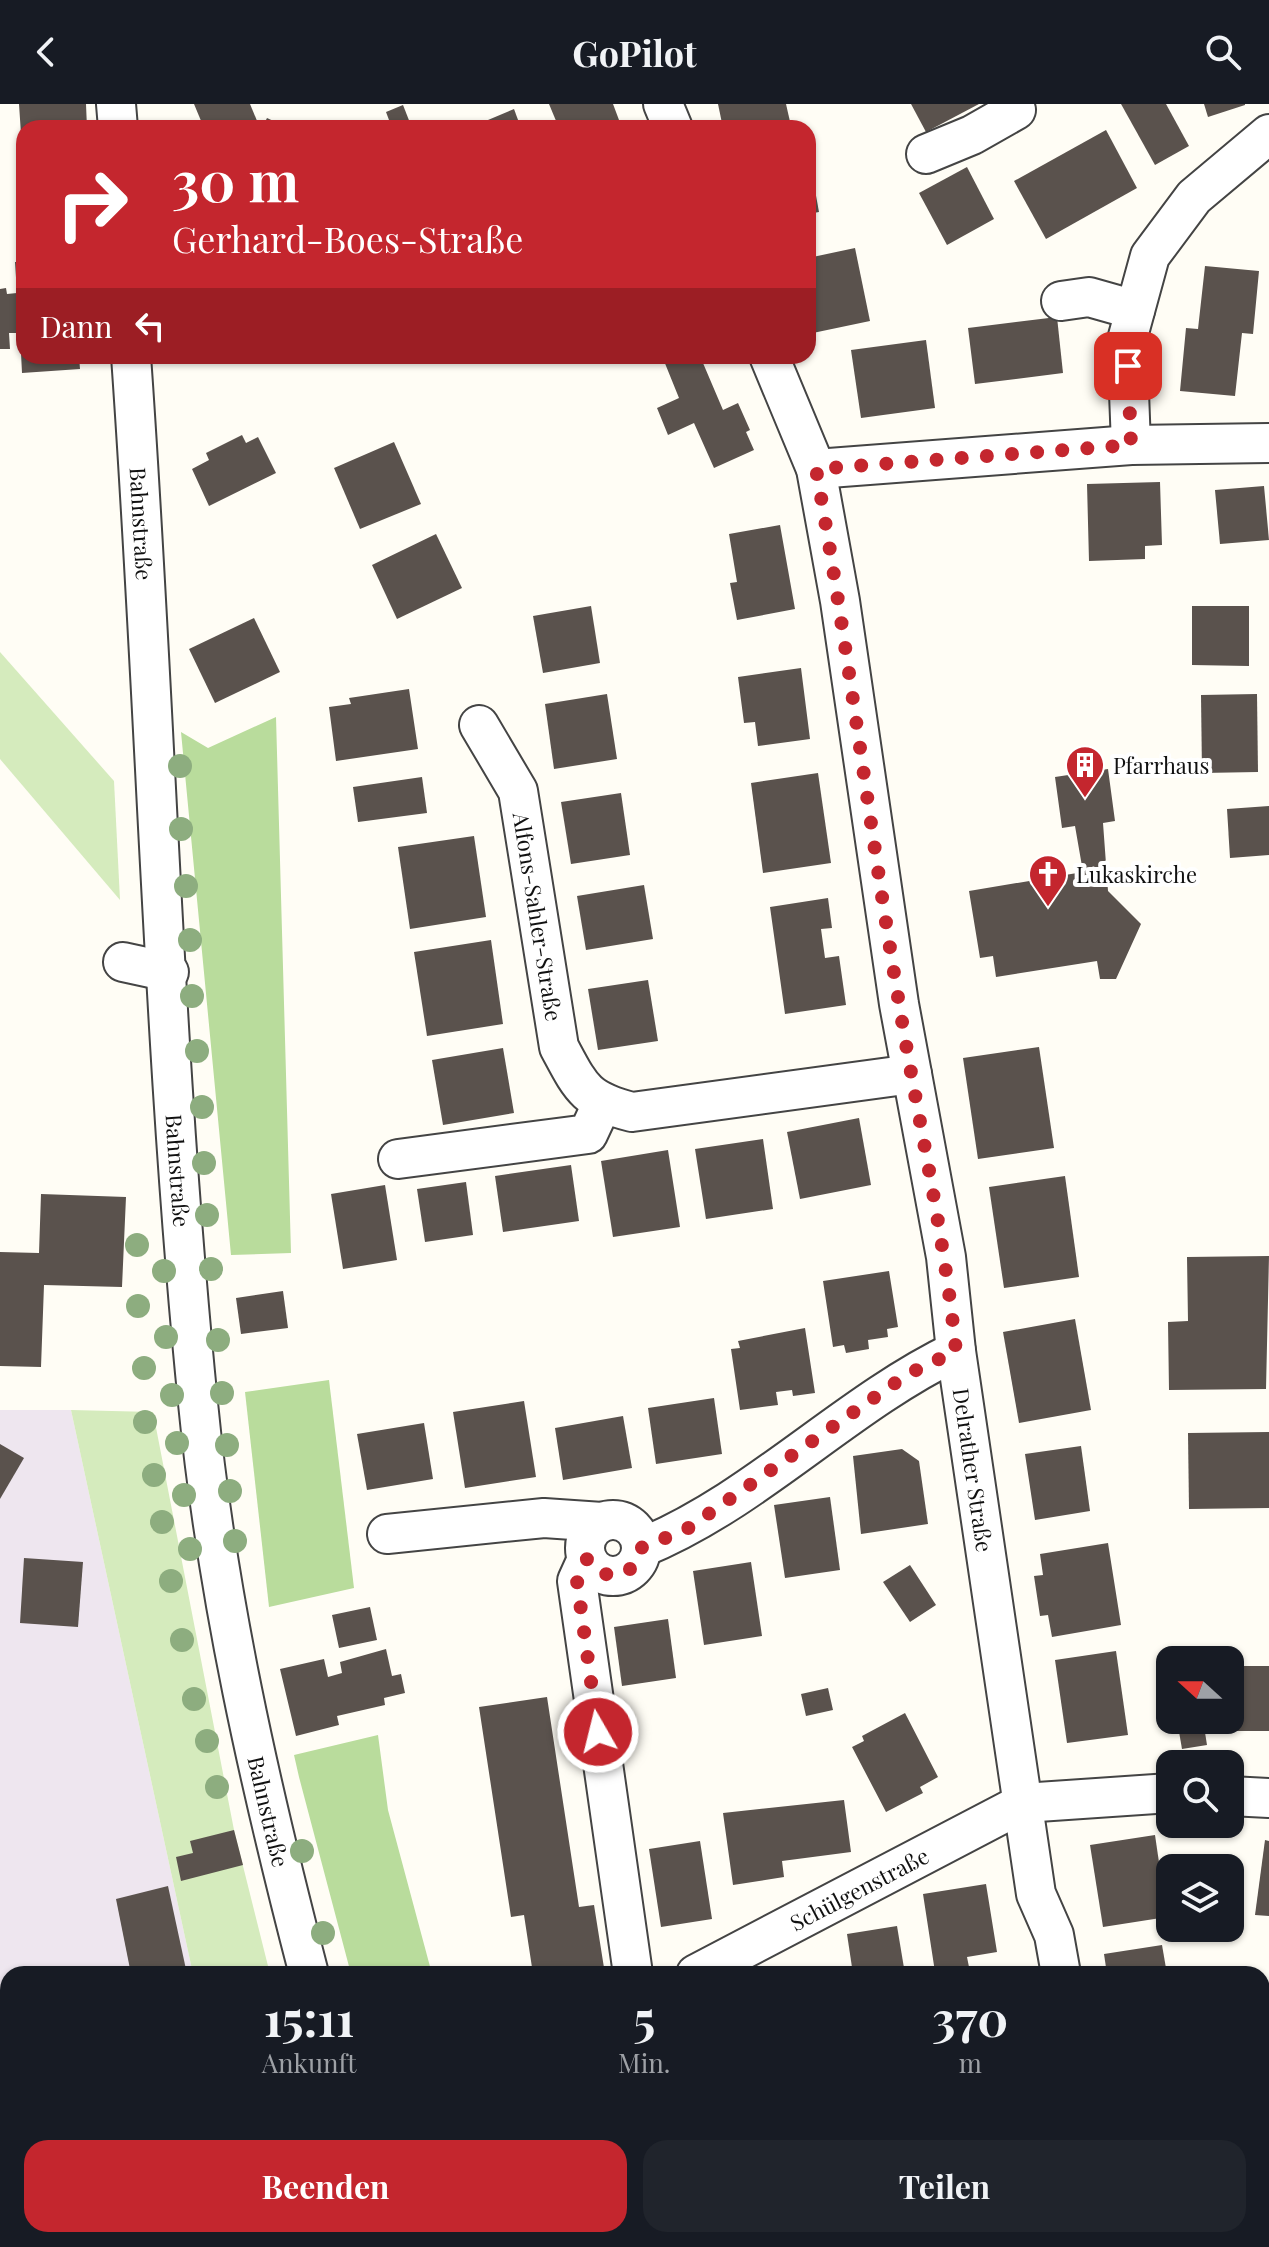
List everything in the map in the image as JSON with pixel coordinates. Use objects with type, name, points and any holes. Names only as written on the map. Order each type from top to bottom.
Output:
[{"type":"street","points":[[926,154],[972,135],[1016,110],[1013,104]]},
{"type":"street","points":[[1131,445],[1127,340],[1150,256],[1194,197],[1269,134]]},
{"type":"street","points":[[1061,301],[1089,297],[1135,310]]},
{"type":"street","name":"Bahnstraße","points":[[131,364],[198,1406],[228,1614],[263,1796],[307,1966]]},
{"type":"street","name":"Delrather Straße","points":[[772,364],[816,469],[840,601],[912,1074],[946,1257],[956,1351],[1036,1894],[1054,1935],[1060,1966]]},
{"type":"street","points":[[816,469],[1131,445],[1269,443]]},
{"type":"street","name":"Alfons-Sahler-Straße","points":[[479,725],[518,791],[559,1047],[579,1085],[602,1104]]},
{"type":"street","points":[[123,962],[169,972]]},
{"type":"street","points":[[398,1159],[588,1134],[602,1104],[632,1112],[912,1074]]},
{"type":"street","points":[[641,1548],[687,1529],[908,1374],[956,1351]]},
{"type":"street","points":[[387,1534],[544,1518],[602,1522]]},
{"type":"street","points":[[587,1559],[600,1573],[619,1576],[635,1566],[641,1548],[635,1531],[628,1524],[610,1519],[588,1534],[585,1542],[587,1559],[577,1581],[632,1966]]},
{"type":"street","points":[[1023,1803],[1156,1794]]},
{"type":"street","points":[[1244,1797],[1269,1798]]},
{"type":"street","name":"Schülgenstraße","points":[[711,1966],[1023,1803]]},
{"type":"shaded area","points":[[0,1410],[71,1410],[191,1966],[0,1966]]},
{"type":"green space","points":[[0,652],[114,781],[120,900],[0,759]]},
{"type":"green space","points":[[276,717],[291,1253],[231,1255],[181,732],[208,748]]},
{"type":"green space","points":[[329,1380],[354,1588],[269,1607],[245,1392]]},
{"type":"green space","points":[[71,1410],[153,1412],[234,1830],[268,1966],[191,1966]]},
{"type":"green space","points":[[378,1735],[388,1810],[430,1966],[349,1966],[294,1755]]},
{"type":"building","points":[[19,104],[86,104],[87,120],[20,120]]},
{"type":"building","points":[[194,104],[250,104],[257,120],[201,120]]},
{"type":"building","points":[[549,104],[613,104],[619,120],[556,120]]},
{"type":"building","points":[[718,104],[786,104],[790,120],[721,120]]},
{"type":"building","points":[[911,104],[979,104],[926,132]]},
{"type":"building","points":[[1121,104],[1166,104],[1189,146],[1155,165]]},
{"type":"building","points":[[1204,104],[1245,104],[1245,105],[1208,117]]},
{"type":"building","points":[[403,105],[409,120],[389,120],[386,112]]},
{"type":"building","points":[[514,109],[518,120],[488,120]]},
{"type":"building","points":[[1106,130],[1137,188],[1046,239],[1014,181]]},
{"type":"building","points":[[967,167],[994,219],[947,245],[919,193]]},
{"type":"building","points":[[855,248],[870,321],[816,332],[816,256]]},
{"type":"building","points":[[1205,266],[1259,271],[1253,334],[1242,333],[1235,396],[1180,391],[1186,328],[1198,329]]},
{"type":"building","points":[[6,288],[7,294],[16,293],[16,333],[9,333],[10,349],[0,349],[0,289]]},
{"type":"building","points":[[1057,317],[1063,373],[975,384],[968,328]]},
{"type":"building","points":[[926,340],[935,408],[861,418],[851,350]]},
{"type":"building","points":[[22,364],[80,364],[80,369],[22,373]]},
{"type":"building","points":[[665,364],[703,364],[723,410],[738,403],[750,430],[746,432],[754,450],[714,468],[694,423],[668,435],[657,408],[679,398]]},
{"type":"building","points":[[242,435],[246,443],[258,437],[276,473],[209,506],[192,469],[209,460],[206,453]]},
{"type":"building","points":[[394,442],[421,504],[360,529],[334,468]]},
{"type":"building","points":[[1160,482],[1162,545],[1145,546],[1145,559],[1089,561],[1087,484]]},
{"type":"building","points":[[1264,486],[1269,540],[1220,544],[1215,490]]},
{"type":"building","points":[[780,525],[795,609],[737,620],[730,583],[737,582],[729,534]]},
{"type":"building","points":[[436,534],[462,588],[397,619],[372,565]]},
{"type":"building","points":[[591,606],[600,663],[543,673],[533,616]]},
{"type":"building","points":[[1192,606],[1249,606],[1249,666],[1192,665]]},
{"type":"building","points":[[254,618],[280,672],[215,703],[189,649]]},
{"type":"building","points":[[801,668],[810,739],[758,746],[755,722],[744,723],[738,677]]},
{"type":"building","points":[[409,689],[418,749],[336,761],[329,707],[351,704],[349,698]]},
{"type":"building","points":[[607,694],[617,759],[554,769],[545,704]]},
{"type":"building","points":[[1257,694],[1258,772],[1202,773],[1201,695]]},
{"type":"building","name":"Lukaskirche","points":[[1108,769],[1115,821],[1103,823],[1108,891],[1141,924],[1116,979],[1100,979],[1097,961],[996,977],[993,956],[980,958],[969,891],[1083,872],[1075,826],[1062,828],[1055,777]]},
{"type":"building","points":[[818,773],[831,863],[763,873],[751,783]]},
{"type":"building","points":[[422,777],[427,813],[358,822],[353,787]]},
{"type":"building","points":[[621,793],[630,855],[571,864],[561,802]]},
{"type":"building","points":[[1269,806],[1269,855],[1230,858],[1227,809]]},
{"type":"building","points":[[474,836],[486,917],[410,929],[398,847]]},
{"type":"building","points":[[644,885],[653,939],[586,950],[577,896]]},
{"type":"building","points":[[828,898],[832,928],[821,929],[825,958],[839,956],[846,1005],[785,1014],[770,907]]},
{"type":"building","points":[[491,940],[503,1024],[427,1036],[414,952]]},
{"type":"building","points":[[648,980],[658,1041],[598,1050],[588,989]]},
{"type":"building","points":[[1039,1047],[1054,1148],[978,1159],[963,1058]]},
{"type":"building","points":[[503,1048],[514,1113],[443,1125],[432,1060]]},
{"type":"building","points":[[859,1118],[871,1185],[800,1199],[787,1132]]},
{"type":"building","points":[[763,1139],[773,1209],[706,1219],[695,1149]]},
{"type":"building","points":[[668,1150],[680,1227],[613,1237],[601,1161]]},
{"type":"building","points":[[571,1165],[579,1221],[503,1232],[495,1176]]},
{"type":"building","points":[[1065,1176],[1079,1277],[1004,1288],[989,1187]]},
{"type":"building","points":[[466,1182],[473,1235],[425,1242],[417,1189]]},
{"type":"building","points":[[385,1185],[397,1260],[343,1269],[331,1194]]},
{"type":"building","points":[[41,1194],[126,1197],[122,1287],[44,1285],[41,1367],[0,1366],[0,1252],[39,1253]]},
{"type":"building","points":[[1269,1256],[1266,1389],[1169,1390],[1168,1322],[1188,1321],[1187,1257]]},
{"type":"building","points":[[889,1271],[898,1327],[887,1329],[888,1337],[868,1340],[869,1349],[846,1353],[844,1345],[833,1347],[823,1281]]},
{"type":"building","points":[[283,1291],[288,1328],[241,1334],[236,1298]]},
{"type":"building","points":[[1075,1319],[1091,1410],[1019,1423],[1003,1332]]},
{"type":"building","points":[[805,1328],[815,1393],[793,1396],[792,1390],[776,1392],[778,1405],[740,1410],[731,1349],[740,1348],[738,1341]]},
{"type":"building","points":[[714,1398],[722,1454],[656,1464],[648,1408]]},
{"type":"building","points":[[524,1401],[536,1477],[465,1488],[453,1412]]},
{"type":"building","points":[[623,1416],[632,1468],[563,1480],[555,1428]]},
{"type":"building","points":[[424,1423],[433,1479],[367,1490],[357,1434]]},
{"type":"building","points":[[1269,1432],[1269,1508],[1189,1509],[1188,1433]]},
{"type":"building","points":[[0,1444],[24,1458],[0,1499]]},
{"type":"building","points":[[1081,1446],[1090,1511],[1035,1520],[1025,1454]]},
{"type":"building","points":[[902,1449],[919,1461],[928,1524],[861,1534],[853,1456]]},
{"type":"building","points":[[830,1497],[840,1570],[785,1578],[774,1505]]},
{"type":"building","points":[[1108,1543],[1121,1625],[1052,1637],[1048,1615],[1040,1616],[1034,1576],[1043,1575],[1040,1554]]},
{"type":"building","points":[[24,1558],[83,1562],[78,1627],[20,1623]]},
{"type":"building","points":[[751,1562],[762,1636],[704,1645],[693,1571]]},
{"type":"building","points":[[910,1565],[936,1605],[910,1622],[883,1582]]},
{"type":"building","points":[[370,1607],[377,1640],[339,1648],[332,1615]]},
{"type":"building","points":[[668,1619],[676,1678],[622,1686],[614,1627]]},
{"type":"building","points":[[386,1649],[392,1676],[401,1674],[405,1693],[384,1698],[385,1705],[337,1716],[339,1725],[296,1736],[280,1669],[324,1659],[328,1677],[342,1673],[340,1662]]},
{"type":"building","points":[[1116,1651],[1128,1735],[1067,1743],[1055,1660]]},
{"type":"building","points":[[1244,1666],[1269,1666],[1269,1731],[1244,1731]]},
{"type":"building","points":[[828,1688],[833,1710],[806,1716],[801,1694]]},
{"type":"building","points":[[547,1697],[579,1907],[594,1905],[604,1966],[532,1966],[524,1915],[511,1917],[479,1707]]},
{"type":"building","points":[[905,1713],[938,1777],[920,1787],[923,1793],[886,1812],[852,1747],[864,1741],[862,1736]]},
{"type":"building","points":[[1179,1734],[1205,1734],[1207,1745],[1182,1749]]},
{"type":"building","points":[[844,1800],[851,1852],[782,1861],[784,1877],[733,1885],[723,1813]]},
{"type":"building","points":[[234,1830],[243,1865],[181,1881],[176,1857],[193,1853],[190,1841]]},
{"type":"building","points":[[1155,1835],[1158,1854],[1156,1919],[1103,1927],[1090,1845]]},
{"type":"building","points":[[1265,1840],[1269,1841],[1269,1916],[1255,1915]]},
{"type":"building","points":[[700,1841],[712,1919],[661,1927],[649,1849]]},
{"type":"building","points":[[986,1884],[997,1952],[967,1957],[969,1966],[934,1966],[923,1894]]},
{"type":"building","points":[[168,1886],[185,1966],[129,1966],[116,1899]]},
{"type":"building","points":[[897,1926],[904,1966],[852,1966],[847,1934]]},
{"type":"building","points":[[1162,1945],[1166,1966],[1106,1966],[1104,1954]]},
{"type":"place","name":"Pfarrhaus","points":[[1085,799]]},
{"type":"place","name":"Lukaskirche","points":[[1048,908]]},
{"type":"route","points":[[598,1732],[577,1581],[587,1559],[592,1567],[609,1576],[627,1572],[640,1558],[641,1548],[687,1529],[908,1374],[956,1351],[946,1257],[899,1004],[840,601],[816,469],[1131,445],[1128,366]]}]
